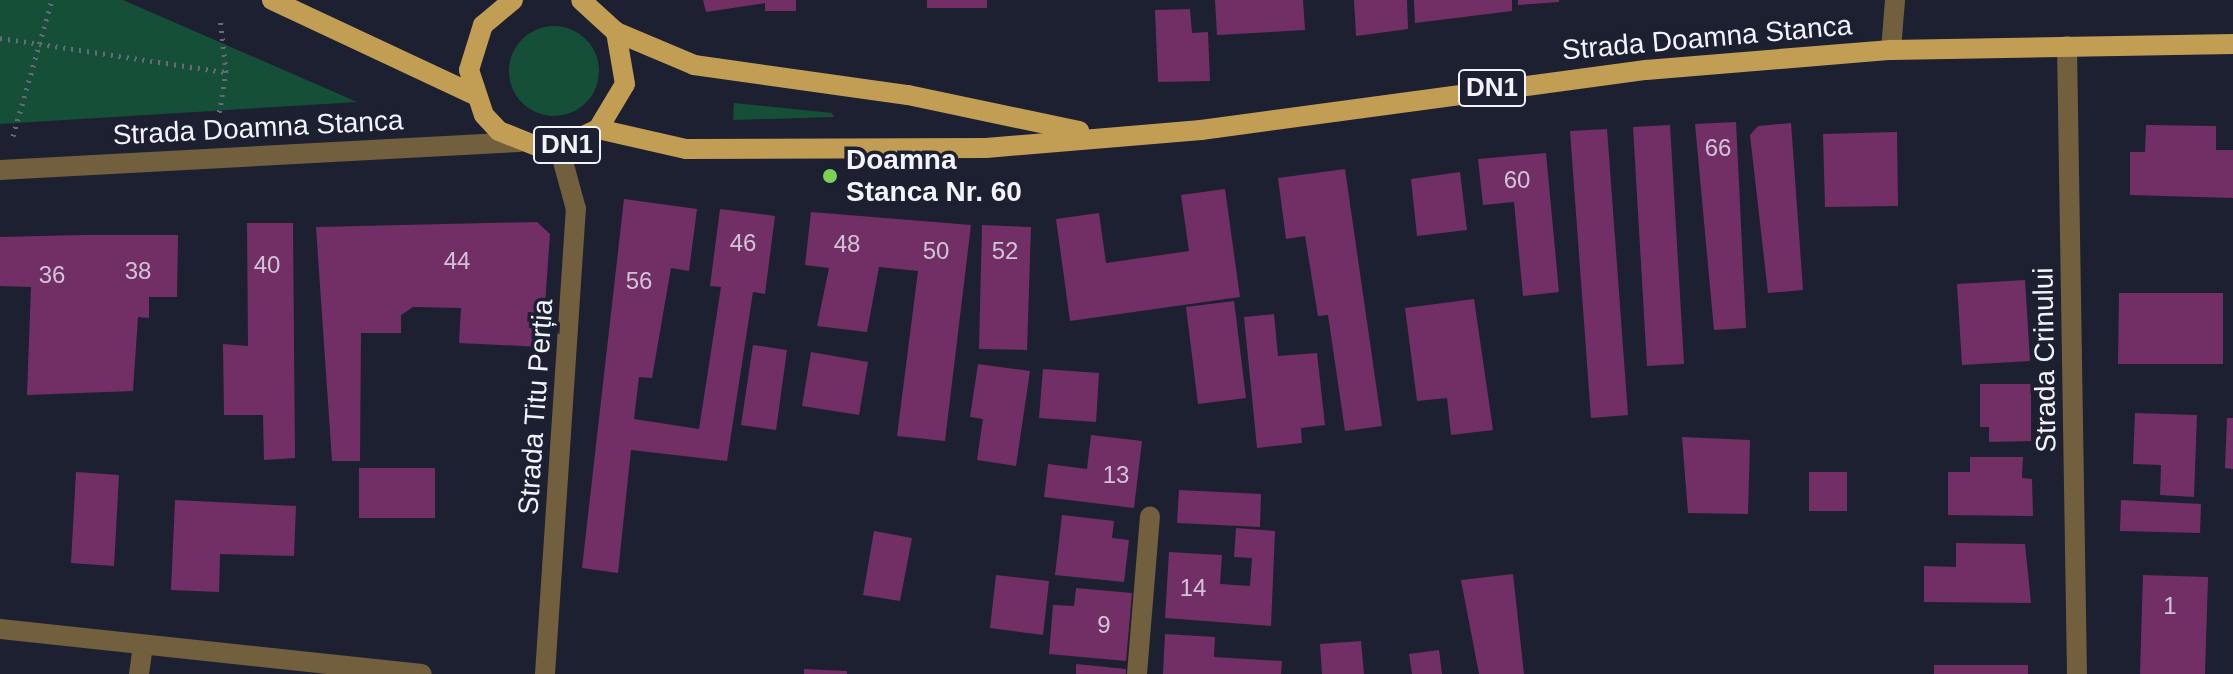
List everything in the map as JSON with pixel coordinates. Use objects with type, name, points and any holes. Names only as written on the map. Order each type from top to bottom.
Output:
[{"type":"main road","name":"DN1","points":[[272,0],[473,94],[499,131],[519,142],[559,147],[598,129],[625,84],[616,32],[581,0]]},
{"type":"main road","points":[[473,94],[472,47],[498,2]]},
{"type":"main road","name":"Strada Doamna Stanca","points":[[616,32],[694,65],[908,95],[1094,135]]},
{"type":"main road","name":"Strada Doamna Stanca","points":[[598,129],[657,147],[825,152],[986,148],[1094,135],[1201,130],[1646,70],[1891,50],[2233,44]]},
{"type":"street","points":[[1891,50],[1895,0]]},
{"type":"street","name":"Strada Crinului","points":[[2067,46],[2077,674]]},
{"type":"street","name":"Strada Doamna Stanca","points":[[0,170],[519,142]]},
{"type":"street","name":"Strada Titu Perția","points":[[545,674],[576,209],[559,147]]},
{"type":"street","points":[[1137,674],[1150,517]]},
{"type":"street","points":[[0,629],[422,674]]},
{"type":"street","points":[[139,674],[143,645]]},
{"type":"path","points":[[13,136],[45,44],[52,0]]},
{"type":"path","points":[[218,120],[226,72],[220,17]]},
{"type":"path","points":[[0,38],[226,72]]},
{"type":"green space","points":[[0,0],[123,0],[357,102],[0,124]]},
{"type":"green space","points":[[554,26],[571,30],[586,39],[595,54],[599,71],[595,88],[586,103],[571,112],[554,116],[537,112],[522,103],[513,88],[509,71],[513,54],[522,39],[537,30]]},
{"type":"green space","points":[[734,103],[832,113],[834,117],[733,120]]},
{"type":"building","points":[[703,0],[796,0],[796,11],[765,11],[765,3],[706,12]]},
{"type":"building","points":[[927,0],[987,0],[987,8],[927,8]]},
{"type":"building","points":[[1215,0],[1303,0],[1305,30],[1217,35]]},
{"type":"building","points":[[1354,0],[1407,0],[1408,29],[1356,36]]},
{"type":"building","points":[[1414,0],[1512,0],[1512,11],[1415,23]]},
{"type":"building","points":[[1518,0],[1559,0],[1559,2],[1518,5]]},
{"type":"building","points":[[1190,9],[1192,33],[1208,32],[1210,81],[1158,82],[1155,10]]},
{"type":"building","points":[[1736,122],[1746,328],[1714,330],[1695,124]]},
{"type":"building","points":[[1791,123],[1803,290],[1768,293],[1750,135],[1758,126]]},
{"type":"building","points":[[1670,125],[1684,364],[1647,366],[1633,127]]},
{"type":"building","points":[[2146,125],[2216,126],[2216,150],[2233,150],[2233,198],[2130,195],[2130,152],[2145,152]]},
{"type":"building","points":[[1607,129],[1628,415],[1591,418],[1570,131]]},
{"type":"building","points":[[1897,132],[1898,206],[1825,207],[1823,134]]},
{"type":"building","points":[[1546,153],[1559,292],[1523,296],[1514,202],[1483,205],[1478,159]]},
{"type":"building","points":[[1345,169],[1382,426],[1345,431],[1328,315],[1318,316],[1305,236],[1286,239],[1278,178]]},
{"type":"building","points":[[1460,172],[1467,230],[1417,236],[1411,179]]},
{"type":"building","points":[[1225,189],[1240,297],[1070,321],[1056,219],[1099,213],[1106,263],[1189,251],[1181,195]]},
{"type":"building","points":[[624,199],[697,209],[689,271],[671,268],[652,378],[639,377],[634,419],[699,429],[721,287],[710,286],[720,209],[775,216],[765,294],[753,292],[727,461],[631,450],[618,573],[582,568]]},
{"type":"building","points":[[811,212],[971,225],[945,441],[897,436],[918,271],[879,267],[867,332],[817,326],[829,268],[805,265]]},
{"type":"building","points":[[537,222],[550,234],[542,347],[459,343],[461,308],[413,307],[401,315],[401,333],[361,333],[360,461],[332,461],[316,227]]},
{"type":"building","points":[[247,223],[293,223],[295,458],[264,460],[263,415],[224,415],[223,344],[248,346]]},
{"type":"building","points":[[982,225],[1031,227],[1027,350],[979,349]]},
{"type":"building","points":[[178,235],[177,297],[149,297],[149,318],[138,317],[133,391],[27,395],[31,287],[0,286],[0,237]]},
{"type":"building","points":[[2025,280],[2030,361],[1962,365],[1957,284]]},
{"type":"building","points":[[2119,293],[2223,293],[2223,364],[2118,364]]},
{"type":"building","points":[[1474,299],[1493,430],[1451,435],[1447,398],[1417,401],[1405,308]]},
{"type":"building","points":[[1234,301],[1246,398],[1198,404],[1186,307]]},
{"type":"building","points":[[1274,314],[1278,356],[1317,353],[1325,425],[1301,428],[1302,443],[1257,448],[1244,317]]},
{"type":"building","points":[[753,345],[787,350],[776,430],[741,425]]},
{"type":"building","points":[[811,352],[868,362],[859,415],[802,406]]},
{"type":"building","points":[[978,364],[1030,371],[1016,466],[977,460],[983,419],[970,417]]},
{"type":"building","points":[[1043,369],[1099,373],[1096,422],[1039,418]]},
{"type":"building","points":[[1980,384],[2031,384],[2031,441],[1989,442],[1989,427],[1980,427]]},
{"type":"building","points":[[2135,413],[2197,415],[2194,497],[2160,495],[2161,465],[2133,464]]},
{"type":"building","points":[[2227,418],[2233,418],[2233,469],[2225,468]]},
{"type":"building","points":[[1091,435],[1142,441],[1134,508],[1044,497],[1048,464],[1087,469]]},
{"type":"building","points":[[1682,437],[1750,440],[1748,514],[1688,513]]},
{"type":"building","points":[[1970,457],[2023,457],[2022,478],[2032,479],[2033,516],[1948,515],[1948,472],[1970,472]]},
{"type":"building","points":[[359,468],[435,468],[435,518],[359,518]]},
{"type":"building","points":[[76,472],[119,475],[114,566],[71,563]]},
{"type":"building","points":[[1809,472],[1847,472],[1847,511],[1809,511]]},
{"type":"building","points":[[1179,490],[1261,494],[1260,527],[1177,523]]},
{"type":"building","points":[[175,500],[296,506],[294,556],[220,554],[219,592],[171,590]]},
{"type":"building","points":[[2121,500],[2201,504],[2200,533],[2120,531]]},
{"type":"building","points":[[1062,515],[1114,521],[1112,538],[1129,540],[1124,582],[1055,575]]},
{"type":"building","points":[[1236,528],[1275,531],[1271,626],[1165,618],[1169,552],[1222,555],[1220,584],[1250,586],[1252,558],[1234,557]]},
{"type":"building","points":[[874,531],[912,538],[900,601],[863,595]]},
{"type":"building","points":[[1956,543],[2025,544],[2031,603],[1924,602],[1924,566],[1956,567]]},
{"type":"building","points":[[1513,574],[1524,674],[1479,674],[1461,580]]},
{"type":"building","points":[[996,575],[1049,581],[1043,635],[990,628]]},
{"type":"building","points":[[2143,575],[2208,577],[2205,674],[2140,674]]},
{"type":"building","points":[[1076,588],[1132,593],[1126,661],[1049,654],[1053,605],[1074,606]]},
{"type":"building","points":[[1165,634],[1215,637],[1214,657],[1282,661],[1281,674],[1163,674]]},
{"type":"building","points":[[1361,641],[1364,674],[1322,674],[1320,644]]},
{"type":"building","points":[[1439,650],[1442,674],[1412,674],[1409,654]]},
{"type":"building","points":[[1076,664],[1126,669],[1126,674],[1076,674]]},
{"type":"building","points":[[1934,665],[2028,665],[2028,674],[1934,674]]},
{"type":"building","points":[[804,669],[847,671],[847,674],[804,674]]},
{"type":"place","name":"Doamna Stanca Nr. 60","points":[[830,176]]}]
